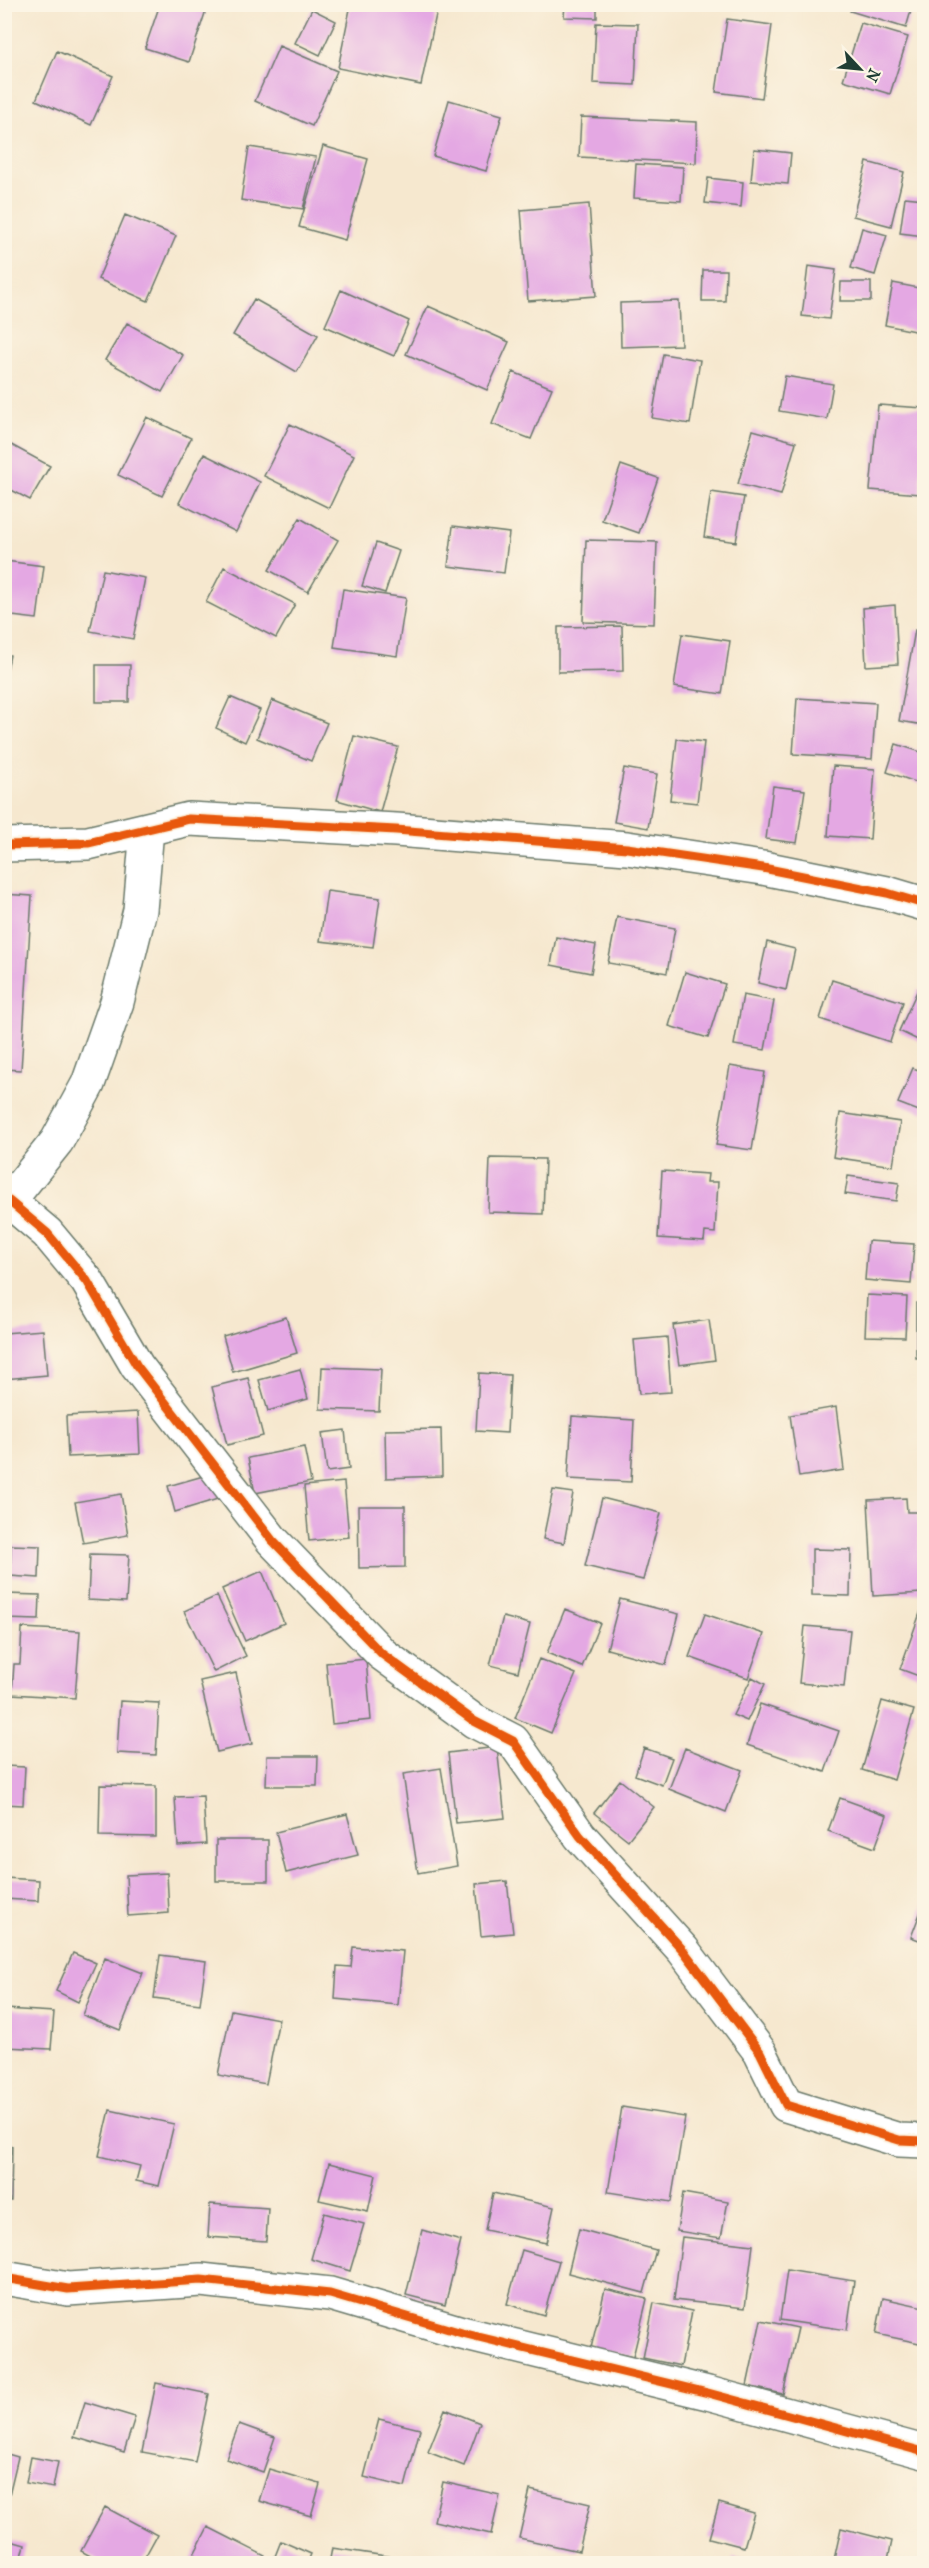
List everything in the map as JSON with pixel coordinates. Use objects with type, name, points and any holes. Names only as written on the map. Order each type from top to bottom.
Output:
[{"type":"street","points":[[4,845],[88,843],[189,819],[396,830],[627,848],[763,868],[886,893],[924,904]]},
{"type":"street","points":[[147,829],[140,910],[117,1002],[88,1084],[57,1141],[7,1202],[47,1233],[87,1281],[137,1366],[272,1540],[382,1654],[474,1721],[513,1742],[580,1836],[684,1950],[760,2052],[786,2105],[899,2140],[924,2141]]},
{"type":"street","points":[[4,2277],[68,2289],[201,2280],[330,2294],[462,2333],[708,2392],[924,2452]]},
{"type":"building","points":[[160,4],[199,4],[207,7],[189,62],[145,48]]},
{"type":"building","points":[[351,4],[408,4],[437,10],[421,85],[338,68]]},
{"type":"building","points":[[565,4],[597,4],[597,18],[564,17]]},
{"type":"building","points":[[852,4],[913,4],[906,28],[850,11]]},
{"type":"building","points":[[312,9],[336,21],[320,55],[295,43]]},
{"type":"building","points":[[727,19],[772,25],[762,98],[716,92]]},
{"type":"building","points":[[596,23],[638,24],[635,85],[593,83]]},
{"type":"building","points":[[861,23],[908,37],[890,94],[843,80]]},
{"type":"building","points":[[279,46],[337,71],[312,126],[255,101]]},
{"type":"building","points":[[57,51],[113,76],[91,125],[36,100]]},
{"type":"building","points":[[449,100],[502,115],[486,171],[433,156]]},
{"type":"building","points":[[581,117],[697,122],[696,163],[579,157]]},
{"type":"building","points":[[323,146],[368,159],[345,240],[299,227]]},
{"type":"building","points":[[249,147],[316,157],[303,209],[241,200]]},
{"type":"building","points":[[754,149],[791,153],[788,184],[751,181]]},
{"type":"building","points":[[867,162],[904,172],[891,226],[853,216]]},
{"type":"building","points":[[636,164],[683,167],[681,201],[634,198]]},
{"type":"building","points":[[708,178],[743,182],[741,207],[705,203]]},
{"type":"building","points":[[905,197],[924,199],[924,236],[900,233]]},
{"type":"building","points":[[589,204],[596,296],[528,301],[521,210]]},
{"type":"building","points":[[125,215],[176,236],[148,301],[98,279]]},
{"type":"building","points":[[862,228],[887,235],[875,275],[851,268]]},
{"type":"building","points":[[808,266],[836,270],[829,319],[802,316]]},
{"type":"building","points":[[703,270],[726,270],[725,301],[702,301]]},
{"type":"building","points":[[841,282],[871,282],[871,301],[840,301]]},
{"type":"building","points":[[893,283],[924,289],[924,333],[885,325]]},
{"type":"building","points":[[341,290],[409,321],[394,356],[325,326]]},
{"type":"building","points":[[254,299],[318,335],[297,372],[233,335]]},
{"type":"building","points":[[679,301],[681,345],[621,347],[620,303]]},
{"type":"building","points":[[428,306],[509,342],[487,390],[406,354]]},
{"type":"building","points":[[127,323],[183,355],[162,392],[105,360]]},
{"type":"building","points":[[663,354],[700,360],[690,424],[652,418]]},
{"type":"building","points":[[513,372],[552,388],[531,439],[492,424]]},
{"type":"building","points":[[785,376],[833,384],[827,419],[779,411]]},
{"type":"building","points":[[878,405],[924,408],[920,494],[870,490]]},
{"type":"building","points":[[147,417],[191,438],[162,496],[118,475]]},
{"type":"building","points":[[290,424],[354,455],[329,508],[264,476]]},
{"type":"building","points":[[753,430],[796,442],[781,495],[738,484]]},
{"type":"building","points":[[4,441],[50,466],[30,500],[4,486]]},
{"type":"building","points":[[204,454],[260,482],[236,532],[179,503]]},
{"type":"building","points":[[621,465],[658,478],[639,533],[602,520]]},
{"type":"building","points":[[711,492],[744,497],[736,542],[704,537]]},
{"type":"building","points":[[300,518],[338,540],[308,592],[269,570]]},
{"type":"building","points":[[453,526],[509,533],[504,573],[448,566]]},
{"type":"building","points":[[586,540],[657,542],[654,624],[583,622]]},
{"type":"building","points":[[376,543],[399,551],[385,593],[362,586]]},
{"type":"building","points":[[5,561],[44,566],[37,619],[4,615]]},
{"type":"building","points":[[224,567],[295,604],[276,638],[206,602]]},
{"type":"building","points":[[103,570],[145,578],[133,639],[90,631]]},
{"type":"building","points":[[343,589],[406,598],[397,656],[334,647]]},
{"type":"building","points":[[895,605],[898,664],[866,666],[863,608]]},
{"type":"building","points":[[622,626],[623,671],[558,672],[558,627]]},
{"type":"building","points":[[915,630],[924,632],[924,725],[899,721]]},
{"type":"building","points":[[682,634],[730,641],[722,694],[674,687]]},
{"type":"building","points":[[4,654],[10,655],[6,675],[4,675]]},
{"type":"building","points":[[96,665],[130,665],[129,702],[96,702]]},
{"type":"building","points":[[230,697],[260,710],[245,742],[216,728]]},
{"type":"building","points":[[797,698],[876,703],[872,759],[793,754]]},
{"type":"building","points":[[272,700],[327,723],[311,761],[257,738]]},
{"type":"building","points":[[354,736],[398,747],[380,812],[337,800]]},
{"type":"building","points":[[677,739],[704,742],[697,803],[670,800]]},
{"type":"building","points":[[896,744],[924,753],[924,785],[887,772]]},
{"type":"building","points":[[833,766],[875,769],[870,839],[828,836]]},
{"type":"building","points":[[624,768],[657,774],[648,828],[614,822]]},
{"type":"building","points":[[773,786],[805,790],[797,843],[766,839]]},
{"type":"building","points":[[327,891],[380,898],[373,947],[320,941]]},
{"type":"building","points":[[4,894],[32,896],[21,1070],[4,1069]]},
{"type":"building","points":[[617,917],[675,928],[667,973],[608,963]]},
{"type":"building","points":[[556,937],[596,945],[591,973],[551,965]]},
{"type":"building","points":[[767,942],[795,949],[786,990],[758,983]]},
{"type":"building","points":[[685,972],[725,984],[708,1038],[669,1026]]},
{"type":"building","points":[[832,980],[903,1002],[890,1042],[820,1019]]},
{"type":"building","points":[[918,989],[924,992],[924,1043],[899,1031]]},
{"type":"building","points":[[743,995],[774,1001],[765,1050],[734,1045]]},
{"type":"building","points":[[730,1066],[765,1072],[752,1150],[716,1145]]},
{"type":"building","points":[[913,1068],[924,1072],[924,1113],[898,1103]]},
{"type":"building","points":[[840,1113],[900,1122],[893,1166],[833,1157]]},
{"type":"building","points":[[490,1158],[545,1159],[543,1214],[488,1212]]},
{"type":"building","points":[[662,1171],[708,1174],[707,1182],[718,1182],[715,1233],[705,1232],[704,1241],[658,1238]]},
{"type":"building","points":[[848,1176],[899,1183],[896,1201],[845,1194]]},
{"type":"building","points":[[868,1241],[914,1244],[911,1284],[865,1280]]},
{"type":"building","points":[[867,1295],[907,1297],[905,1337],[865,1336]]},
{"type":"building","points":[[916,1303],[924,1303],[924,1358],[916,1358]]},
{"type":"building","points":[[286,1317],[297,1353],[233,1372],[223,1336]]},
{"type":"building","points":[[709,1320],[715,1360],[679,1365],[673,1325]]},
{"type":"building","points":[[43,1330],[47,1375],[4,1379],[4,1333]]},
{"type":"building","points":[[667,1337],[671,1392],[639,1394],[634,1340]]},
{"type":"building","points":[[322,1367],[381,1369],[379,1411],[320,1409]]},
{"type":"building","points":[[300,1369],[308,1399],[268,1411],[259,1380]]},
{"type":"building","points":[[479,1373],[510,1375],[507,1433],[476,1431]]},
{"type":"building","points":[[248,1378],[263,1436],[227,1445],[212,1387]]},
{"type":"building","points":[[836,1407],[844,1470],[799,1477],[790,1415]]},
{"type":"building","points":[[138,1412],[140,1454],[68,1457],[66,1416]]},
{"type":"building","points":[[572,1416],[634,1420],[631,1482],[568,1479]]},
{"type":"building","points":[[441,1429],[442,1476],[386,1478],[385,1430]]},
{"type":"building","points":[[345,1430],[349,1469],[327,1472],[322,1433]]},
{"type":"building","points":[[304,1447],[311,1482],[255,1493],[248,1458]]},
{"type":"building","points":[[214,1473],[221,1498],[175,1512],[168,1486]]},
{"type":"building","points":[[344,1482],[349,1537],[309,1541],[304,1486]]},
{"type":"building","points":[[553,1490],[573,1493],[564,1543],[543,1539]]},
{"type":"building","points":[[121,1494],[128,1535],[83,1543],[75,1502]]},
{"type":"building","points":[[602,1498],[661,1513],[643,1580],[585,1566]]},
{"type":"building","points":[[906,1498],[907,1512],[918,1512],[922,1593],[873,1596],[868,1500]]},
{"type":"building","points":[[358,1506],[405,1506],[405,1567],[359,1568]]},
{"type":"building","points":[[11,1545],[40,1546],[39,1578],[10,1576]]},
{"type":"building","points":[[812,1549],[851,1550],[850,1596],[812,1595]]},
{"type":"building","points":[[90,1554],[129,1555],[126,1602],[88,1600]]},
{"type":"building","points":[[262,1571],[284,1623],[245,1641],[222,1589]]},
{"type":"building","points":[[4,1594],[40,1595],[39,1620],[4,1619]]},
{"type":"building","points":[[217,1596],[246,1656],[214,1672],[184,1611]]},
{"type":"building","points":[[620,1599],[679,1614],[666,1665],[607,1649]]},
{"type":"building","points":[[924,1602],[924,1678],[900,1669]]},
{"type":"building","points":[[565,1609],[600,1623],[582,1667],[547,1653]]},
{"type":"building","points":[[705,1614],[764,1634],[748,1678],[689,1657]]},
{"type":"building","points":[[503,1617],[530,1624],[518,1672],[490,1665]]},
{"type":"building","points":[[805,1626],[850,1630],[844,1687],[799,1683]]},
{"type":"building","points":[[22,1628],[80,1631],[75,1698],[12,1694],[14,1664],[20,1664]]},
{"type":"building","points":[[366,1659],[371,1720],[332,1724],[326,1663]]},
{"type":"building","points":[[539,1659],[576,1674],[551,1733],[515,1718]]},
{"type":"building","points":[[236,1673],[252,1744],[217,1752],[200,1681]]},
{"type":"building","points":[[752,1677],[765,1684],[747,1721],[733,1715]]},
{"type":"building","points":[[120,1701],[159,1703],[156,1755],[117,1753]]},
{"type":"building","points":[[882,1701],[914,1710],[894,1780],[862,1770]]},
{"type":"building","points":[[760,1704],[839,1731],[825,1772],[747,1745]]},
{"type":"building","points":[[497,1747],[505,1818],[456,1823],[448,1753]]},
{"type":"building","points":[[644,1748],[672,1758],[662,1785],[635,1775]]},
{"type":"building","points":[[685,1748],[742,1770],[726,1812],[669,1789]]},
{"type":"building","points":[[267,1756],[318,1756],[317,1786],[266,1786]]},
{"type":"building","points":[[4,1766],[25,1767],[23,1805],[4,1804]]},
{"type":"building","points":[[441,1768],[457,1866],[418,1873],[403,1774]]},
{"type":"building","points":[[620,1780],[654,1807],[628,1840],[594,1813]]},
{"type":"building","points":[[100,1785],[156,1786],[156,1837],[99,1836]]},
{"type":"building","points":[[203,1796],[206,1844],[178,1846],[175,1797]]},
{"type":"building","points":[[840,1798],[887,1815],[875,1848],[828,1831]]},
{"type":"building","points":[[347,1814],[358,1855],[286,1873],[276,1832]]},
{"type":"building","points":[[216,1840],[268,1840],[268,1881],[216,1881]]},
{"type":"building","points":[[167,1873],[169,1913],[128,1916],[126,1875]]},
{"type":"building","points":[[4,1878],[39,1880],[38,1901],[4,1899]]},
{"type":"building","points":[[507,1881],[513,1933],[481,1936],[476,1884]]},
{"type":"building","points":[[924,1903],[924,1942],[911,1937]]},
{"type":"building","points":[[353,1947],[403,1951],[398,2005],[335,1999],[337,1966],[351,1967]]},
{"type":"building","points":[[73,1953],[96,1963],[78,2002],[56,1991]]},
{"type":"building","points":[[160,1955],[206,1961],[200,2004],[154,1998]]},
{"type":"building","points":[[105,1958],[143,1973],[120,2030],[83,2015]]},
{"type":"building","points":[[5,2009],[54,2012],[51,2049],[4,2047]]},
{"type":"building","points":[[231,2010],[279,2019],[266,2084],[218,2075]]},
{"type":"building","points":[[622,2107],[685,2117],[671,2202],[608,2192]]},
{"type":"building","points":[[110,2110],[174,2124],[159,2186],[136,2181],[140,2166],[99,2156]]},
{"type":"building","points":[[4,2146],[12,2146],[11,2201],[4,2201]]},
{"type":"building","points":[[329,2163],[376,2175],[368,2211],[319,2200]]},
{"type":"building","points":[[493,2193],[554,2207],[546,2243],[485,2230]]},
{"type":"building","points":[[683,2193],[728,2201],[721,2238],[677,2231]]},
{"type":"building","points":[[210,2204],[268,2208],[266,2241],[208,2237]]},
{"type":"building","points":[[324,2213],[364,2224],[350,2271],[311,2259]]},
{"type":"building","points":[[579,2229],[656,2250],[644,2293],[568,2273]]},
{"type":"building","points":[[422,2230],[461,2241],[445,2305],[406,2295]]},
{"type":"building","points":[[682,2237],[753,2245],[745,2308],[674,2300]]},
{"type":"building","points":[[522,2250],[559,2261],[544,2315],[507,2304]]},
{"type":"building","points":[[787,2270],[854,2281],[847,2330],[780,2320]]},
{"type":"building","points":[[605,2289],[647,2299],[633,2357],[591,2348]]},
{"type":"building","points":[[883,2298],[924,2307],[924,2344],[876,2334]]},
{"type":"building","points":[[654,2303],[692,2311],[681,2366],[643,2358]]},
{"type":"building","points":[[761,2320],[798,2328],[783,2394],[747,2386]]},
{"type":"building","points":[[156,2383],[209,2394],[195,2462],[142,2452]]},
{"type":"building","points":[[85,2402],[135,2417],[124,2452],[74,2437]]},
{"type":"building","points":[[445,2409],[480,2423],[464,2466],[428,2452]]},
{"type":"building","points":[[379,2419],[420,2429],[405,2487],[364,2477]]},
{"type":"building","points":[[239,2424],[275,2437],[263,2472],[226,2459]]},
{"type":"building","points":[[4,2453],[18,2457],[7,2503],[4,2502]]},
{"type":"building","points":[[31,2457],[58,2462],[53,2488],[26,2483]]},
{"type":"building","points":[[269,2469],[320,2484],[311,2516],[259,2501]]},
{"type":"building","points":[[443,2482],[500,2495],[491,2534],[434,2521]]},
{"type":"building","points":[[530,2490],[590,2504],[579,2551],[519,2538]]},
{"type":"building","points":[[719,2503],[754,2513],[744,2547],[709,2538]]},
{"type":"building","points":[[105,2507],[157,2535],[141,2564],[105,2564],[81,2551]]},
{"type":"building","points":[[208,2527],[265,2556],[262,2564],[189,2564]]},
{"type":"building","points":[[841,2528],[892,2541],[887,2564],[833,2564]]},
{"type":"building","points":[[4,2539],[25,2545],[20,2564],[4,2564]]},
{"type":"building","points":[[281,2541],[311,2554],[307,2564],[272,2564]]},
{"type":"building","points":[[332,2548],[406,2559],[406,2564],[329,2564]]},
{"type":"building","points":[[734,2557],[760,2563],[733,2564]]},
{"type":"cycle path","points":[[4,845],[88,843],[189,819],[396,830],[627,848],[763,868],[887,893],[924,904]]},
{"type":"cycle path","points":[[9,1201],[47,1233],[87,1281],[137,1366],[272,1540],[382,1654],[474,1721],[513,1741],[580,1836],[683,1950],[760,2052],[786,2105],[899,2140],[924,2141]]},
{"type":"cycle path","points":[[4,2278],[68,2289],[201,2280],[330,2294],[462,2333],[708,2393],[924,2452]]}]
